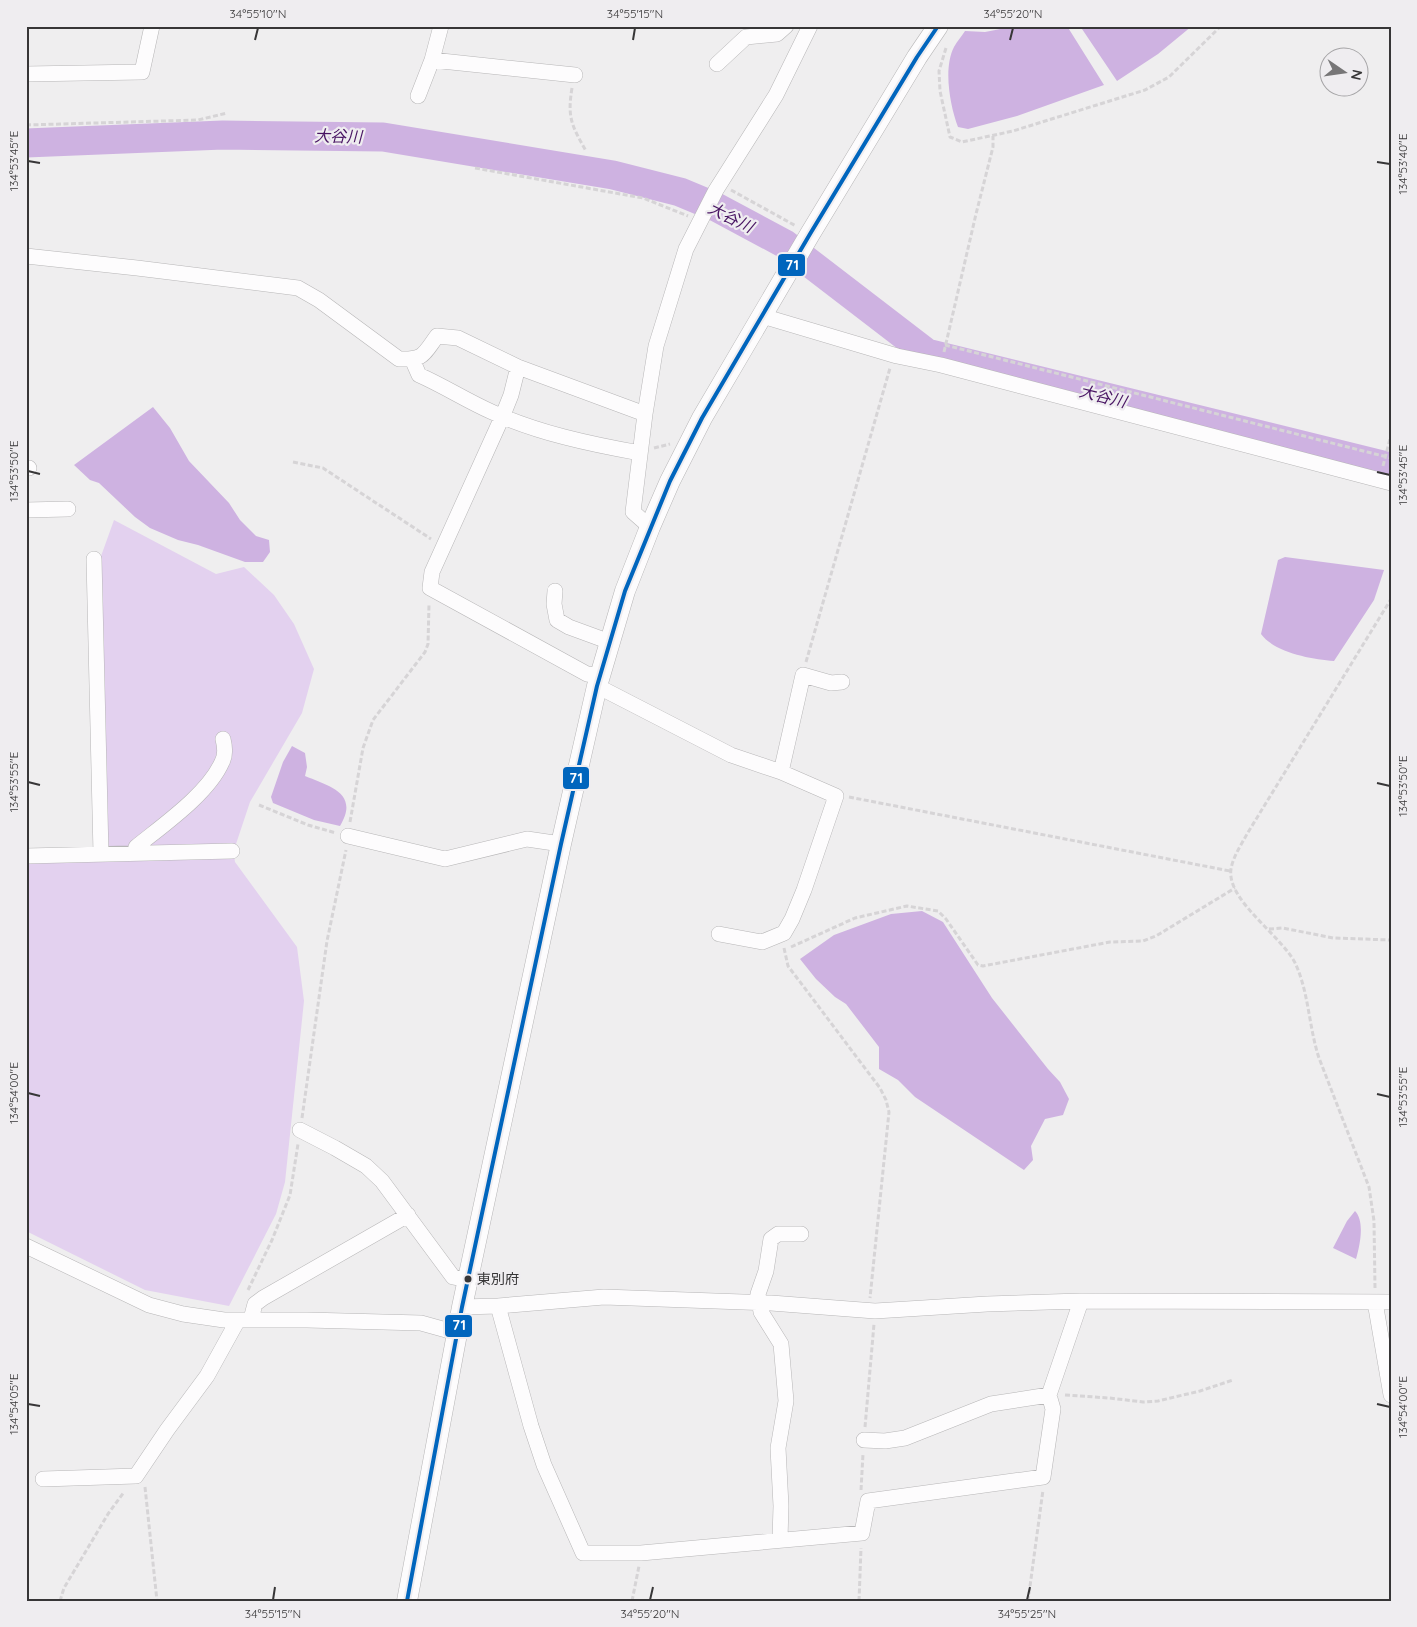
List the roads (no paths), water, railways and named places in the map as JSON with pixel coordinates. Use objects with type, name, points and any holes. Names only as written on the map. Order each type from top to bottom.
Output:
[{"type":"main road","points":[[407,1601],[462,1307],[561,844],[599,681],[625,591],[650,527],[688,446],[762,316],[917,57],[943,35]]},
{"type":"street","points":[[26,74],[142,72],[152,26]]},
{"type":"street","points":[[418,96],[432,60],[441,26]]},
{"type":"street","points":[[717,64],[746,37],[777,34],[786,26]]},
{"type":"street","points":[[650,527],[633,512],[645,414],[656,346],[686,249],[720,184],[776,95],[810,26]]},
{"type":"street","points":[[432,60],[575,75]]},
{"type":"street","points":[[26,256],[298,288],[319,300],[399,359],[412,360],[422,357],[437,336],[458,338],[518,367],[645,414]]},
{"type":"street","points":[[762,316],[894,355],[941,364],[1391,483]]},
{"type":"street","points":[[412,360],[419,375],[470,402],[502,416],[578,441],[641,451]]},
{"type":"street","points":[[518,367],[511,395],[432,572],[430,588],[731,754],[782,772],[836,796],[804,890],[784,933],[762,942],[719,934]]},
{"type":"street","points":[[26,510],[68,509]]},
{"type":"street","points":[[94,560],[101,854]]},
{"type":"street","points":[[555,591],[554,604],[557,620],[569,627],[610,642]]},
{"type":"street","points":[[782,772],[803,675],[832,683],[842,682]]},
{"type":"street","points":[[135,853],[136,847],[172,819],[210,782],[223,761],[225,751],[223,739]]},
{"type":"street","points":[[348,836],[445,859],[527,839],[561,844]]},
{"type":"street","points":[[26,856],[232,851]]},
{"type":"street","points":[[300,1130],[366,1166],[382,1181],[453,1277],[468,1280]]},
{"type":"street","points":[[43,1479],[136,1476],[166,1430],[207,1376],[255,1304],[408,1215]]},
{"type":"street","points":[[780,1539],[781,1506],[778,1448],[786,1401],[781,1344],[761,1312],[758,1294],[766,1271],[771,1240],[778,1234],[801,1234]]},
{"type":"street","points":[[26,1246],[149,1305],[183,1314],[224,1320],[421,1323],[457,1333]]},
{"type":"street","points":[[462,1307],[498,1306],[604,1297],[759,1303],[872,1311],[986,1304],[1081,1301],[1391,1302]]},
{"type":"street","points":[[498,1306],[530,1426],[544,1465],[583,1552],[641,1553],[862,1533],[868,1501],[1043,1477],[1053,1409],[1049,1395],[1081,1301]]},
{"type":"street","points":[[1375,1302],[1391,1395]]},
{"type":"street","points":[[864,1440],[885,1441],[904,1438],[992,1404],[1049,1395]]},
{"type":"waterway","name":"大谷川","points":[[26,143],[223,135],[383,137],[613,175],[680,192],[716,207],[785,244],[927,353],[1391,467]]},
{"type":"place","name":"東別府","points":[[468,1279]]}]
